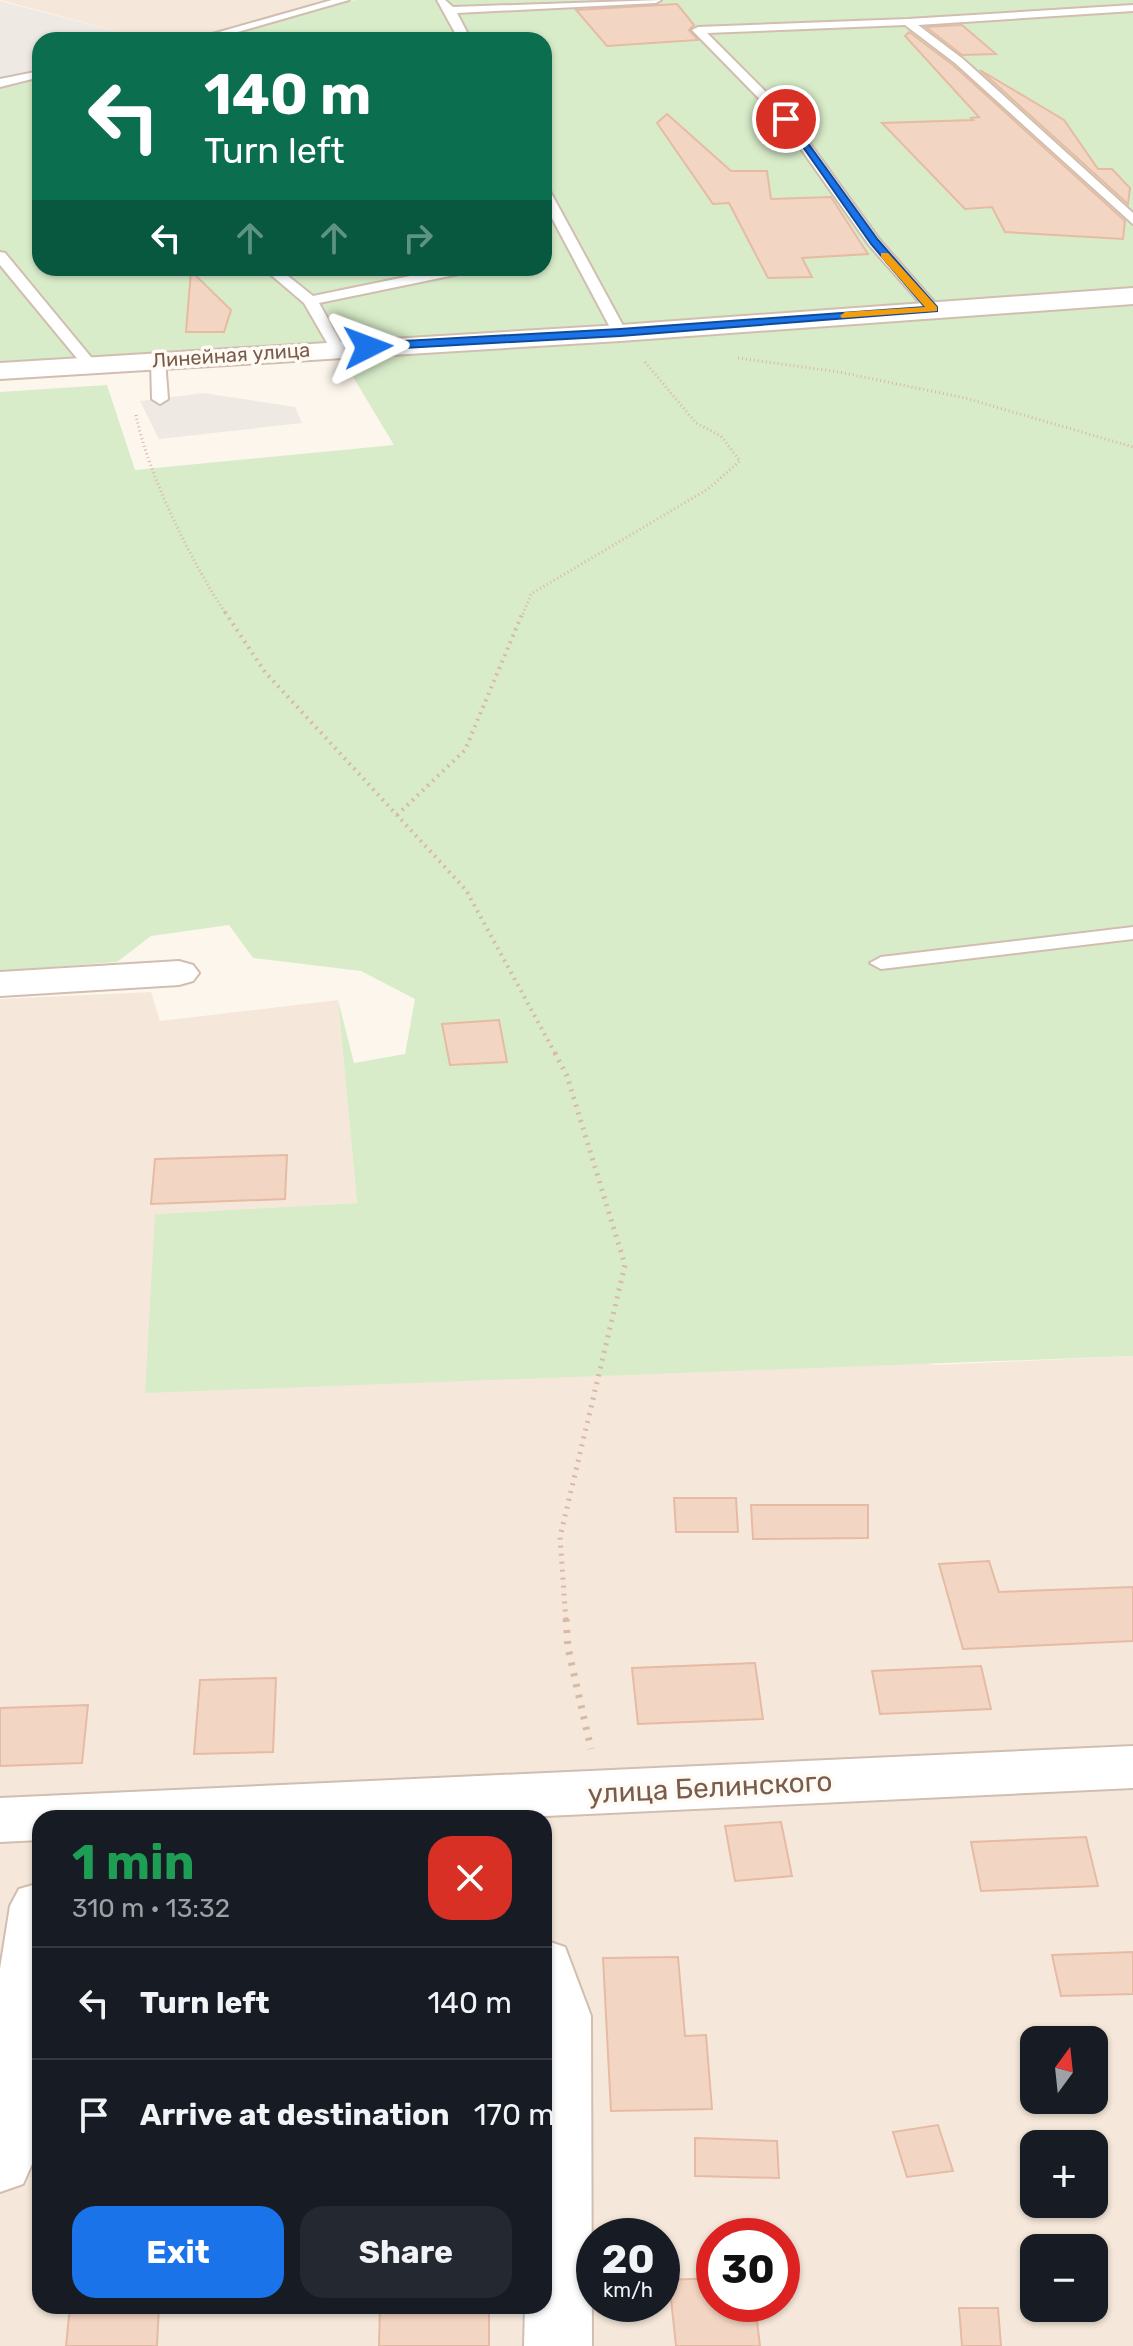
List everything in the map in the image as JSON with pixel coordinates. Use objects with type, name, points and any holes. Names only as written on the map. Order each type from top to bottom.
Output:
[{"type":"street","name":"Линейная улица","points":[[0,371],[620,333],[1133,296]]},
{"type":"street","points":[[0,984],[179,973]]},
{"type":"street","name":"улица Белинского","points":[[422,1810],[470,1809],[601,1793],[1133,1767]]},
{"type":"street","points":[[0,2164],[32,1958]]},
{"type":"street","points":[[552,1990],[560,2016],[558,2346]]},
{"type":"lane","points":[[245,32],[344,0]]},
{"type":"lane","points":[[439,0],[450,10],[461,32]]},
{"type":"lane","points":[[450,10],[656,0]]},
{"type":"lane","points":[[933,309],[874,242],[786,119],[698,30],[908,22],[1133,8]]},
{"type":"lane","points":[[908,22],[959,61],[1133,220]]},
{"type":"lane","points":[[0,83],[32,76]]},
{"type":"lane","points":[[552,206],[620,333]]},
{"type":"lane","points":[[0,256],[90,365]]},
{"type":"lane","points":[[280,276],[310,301],[337,348]]},
{"type":"lane","points":[[310,301],[430,276]]},
{"type":"lane","points":[[158,360],[160,399]]},
{"type":"lane","points":[[881,963],[1133,933]]},
{"type":"path","points":[[397,815],[465,750],[531,594],[708,489],[740,461],[721,436],[696,423],[620,333]]},
{"type":"path","points":[[733,358],[839,372],[965,398],[1133,447]]},
{"type":"path","points":[[126,362],[143,450],[208,587],[265,672],[466,890],[567,1076],[625,1265],[560,1537],[568,1648],[601,1793]]},
{"type":"shaded area","points":[[0,0],[357,0],[218,32],[119,32]]},
{"type":"shaded area","points":[[0,1],[118,32],[32,32],[32,76],[0,84]]},
{"type":"shaded area","points":[[204,393],[295,407],[302,423],[159,439],[140,401]]},
{"type":"shaded area","points":[[151,992],[160,1021],[338,1000],[357,1203],[155,1214],[936,1365],[1133,1356],[1133,2346],[0,2346],[0,999]]},
{"type":"green space","points":[[357,0],[1133,0],[1133,292],[0,366],[0,84],[32,76],[32,276],[552,276],[552,32],[218,32]]},
{"type":"green space","points":[[1133,303],[1133,1356],[145,1393],[155,1214],[357,1203],[338,1000],[354,1063],[405,1054],[415,999],[361,971],[253,958],[229,925],[151,936],[117,962],[0,971],[0,392],[107,385],[135,470],[394,445],[341,357]]},
{"type":"building","points":[[677,4],[694,25],[689,30],[698,40],[607,46],[576,10]]},
{"type":"building","points":[[962,25],[996,54],[962,55],[926,27]]},
{"type":"building","points":[[909,32],[953,65],[1125,221],[1123,239],[1005,232],[992,207],[965,209],[882,123],[973,120],[971,118],[979,117],[905,36]]},
{"type":"building","points":[[980,70],[1064,120],[1098,169],[1112,169],[1130,188],[1128,204]]},
{"type":"building","points":[[667,114],[731,171],[767,171],[771,199],[831,197],[868,254],[802,258],[812,277],[768,278],[729,203],[713,204],[657,123]]},
{"type":"building","points":[[191,276],[196,276],[231,310],[224,332],[186,332]]},
{"type":"building","points":[[499,1020],[507,1062],[450,1065],[442,1024]]},
{"type":"building","points":[[287,1155],[285,1199],[151,1204],[155,1159]]},
{"type":"building","points":[[674,1498],[736,1498],[738,1532],[676,1532]]},
{"type":"building","points":[[751,1505],[868,1505],[868,1538],[753,1539]]},
{"type":"building","points":[[989,1561],[999,1592],[1133,1587],[1133,1641],[963,1649],[939,1564]]},
{"type":"building","points":[[755,1663],[763,1719],[638,1724],[632,1668]]},
{"type":"building","points":[[981,1666],[991,1709],[880,1714],[872,1671]]},
{"type":"building","points":[[276,1678],[273,1752],[194,1754],[200,1680]]},
{"type":"building","points":[[88,1705],[82,1763],[0,1766],[0,1708]]},
{"type":"building","points":[[781,1822],[792,1876],[735,1881],[725,1826]]},
{"type":"building","points":[[1086,1837],[1098,1886],[981,1891],[971,1842]]},
{"type":"building","points":[[1133,1952],[1133,1994],[1061,1996],[1052,1955]]},
{"type":"building","points":[[678,1957],[685,2036],[706,2035],[712,2109],[611,2111],[603,1958]]},
{"type":"building","points":[[938,2125],[953,2171],[907,2177],[893,2132]]},
{"type":"building","points":[[695,2138],[777,2141],[779,2178],[695,2176]]},
{"type":"building","points":[[696,2279],[696,2322],[757,2322],[760,2346],[676,2346],[673,2322],[680,2322],[680,2280]]},
{"type":"building","points":[[959,2308],[998,2308],[1001,2346],[962,2346]]},
{"type":"building","points":[[69,2314],[159,2314],[157,2346],[66,2346]]},
{"type":"building","points":[[380,2314],[489,2314],[489,2346],[379,2346]]},
{"type":"slow traffic","points":[[845,316],[933,309],[885,255]]},
{"type":"route","points":[[368,347],[620,333],[933,309],[874,242],[786,119]]}]
